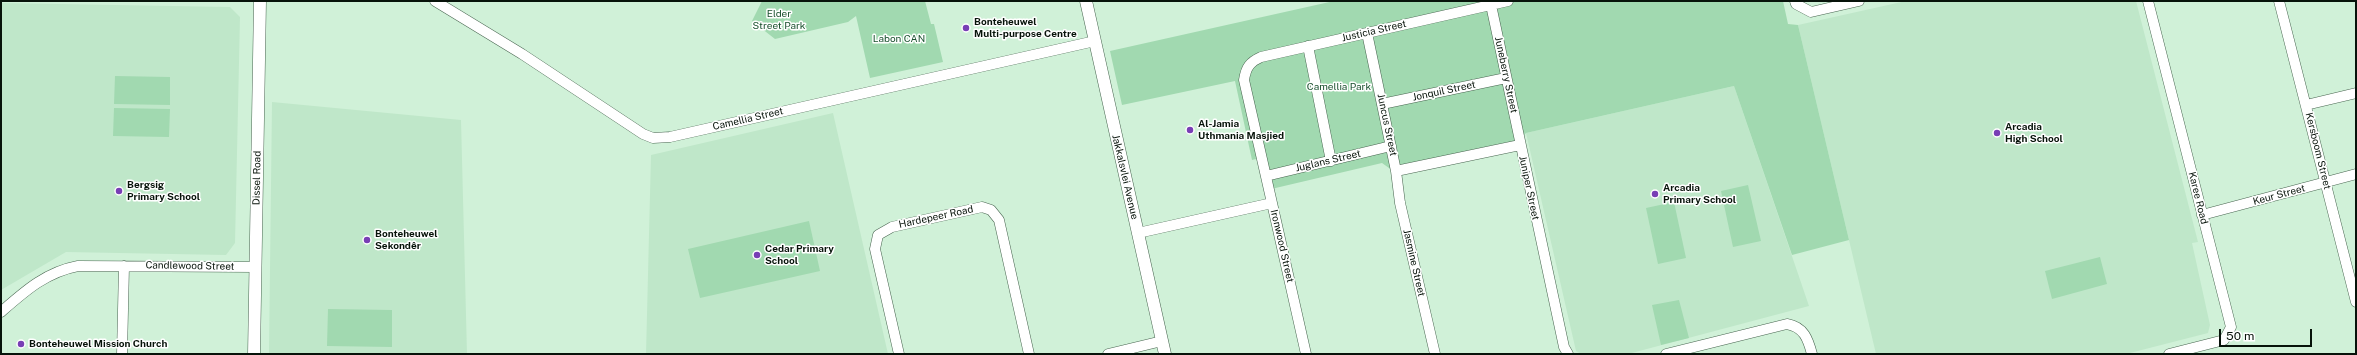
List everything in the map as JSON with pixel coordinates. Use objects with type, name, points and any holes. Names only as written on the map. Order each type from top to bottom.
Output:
[{"type":"street","name":"Dissel Road","points":[[254,354],[260,1]]},
{"type":"street","name":"Camellia Street","points":[[435,1],[522,54],[643,134],[653,138],[670,137],[1095,41]]},
{"type":"street","name":"Jakkalsvlei Avenue","points":[[1086,1],[1165,354]]},
{"type":"street","name":"Justicia Street","points":[[1266,176],[1244,80],[1245,69],[1252,61],[1261,57],[1508,1]]},
{"type":"street","points":[[1795,1],[1796,4],[1811,12],[1859,1]]},
{"type":"street","name":"Karee Road","points":[[2148,1],[2231,327],[2224,340],[2169,354]]},
{"type":"street","name":"Kersboom Street","points":[[2279,1],[2356,302]]},
{"type":"street","name":"Juneberry Street","points":[[1491,5],[1520,145]]},
{"type":"street","name":"Juncus Street","points":[[1367,33],[1396,171]]},
{"type":"street","points":[[1308,46],[1331,161]]},
{"type":"street","name":"Jonquil Street","points":[[1382,104],[1506,78]]},
{"type":"street","points":[[2306,105],[2356,93]]},
{"type":"street","name":"Juniper Street","points":[[1396,171],[1520,145],[1564,347],[1568,354]]},
{"type":"street","name":"Juglans Street","points":[[1266,176],[1391,146]]},
{"type":"street","name":"Jasmine Street","points":[[1396,171],[1400,203],[1435,354]]},
{"type":"street","name":"Keur Street","points":[[2202,216],[2356,174]]},
{"type":"street","points":[[1266,176],[1272,202]]},
{"type":"street","name":"Ironwood Street","points":[[1138,233],[1272,202],[1306,354]]},
{"type":"street","name":"Hardepeer Road","points":[[899,354],[876,249],[878,235],[892,227],[982,208],[991,210],[999,220],[1029,354]]},
{"type":"street","name":"Candlewood Street","points":[[1,312],[32,285],[65,268],[78,266],[256,267]]},
{"type":"street","points":[[122,354],[124,266]]},
{"type":"street","points":[[1666,354],[1786,324],[1802,331],[1808,341],[1812,354]]},
{"type":"street","points":[[1108,354],[1162,341]]},
{"type":"shaded area","name":"Arcadia High School","points":[[1906,1],[2136,1],[2198,242],[2192,243],[2210,325],[2208,333],[2126,354],[1876,354],[1798,25]]},
{"type":"shaded area","name":"Bergsig Primary School","points":[[1,3],[230,7],[240,17],[235,243],[226,255],[66,252],[1,290]]},
{"type":"shaded area","name":"Arcadia Primary School","points":[[1734,86],[1809,306],[1628,354],[1581,354],[1576,351],[1526,133]]},
{"type":"shaded area","name":"Bonteheuwel Sekondêr","points":[[272,102],[461,120],[467,354],[269,354]]},
{"type":"shaded area","name":"Cedar Primary School","points":[[833,113],[888,354],[646,354],[651,155]]},
{"type":"green space","points":[[762,1],[925,1],[931,24],[934,24],[943,62],[870,78],[856,16],[848,22],[775,39],[752,21]]},
{"type":"green space","name":"Camellia Park","points":[[1334,1],[1783,1],[1788,24],[1798,25],[1849,240],[1792,255],[1734,86],[1526,133],[1515,146],[1508,142],[1407,164],[1396,173],[1382,163],[1267,190],[1260,158],[1252,160],[1235,81],[1122,105],[1110,51]]},
{"type":"green space","points":[[115,76],[170,77],[170,105],[114,104]]},
{"type":"green space","points":[[114,108],[170,109],[169,137],[113,136]]},
{"type":"green space","points":[[1748,185],[1761,241],[1733,247],[1721,191]]},
{"type":"green space","points":[[1674,202],[1686,258],[1658,264],[1646,208]]},
{"type":"green space","points":[[809,221],[820,271],[700,298],[688,249]]},
{"type":"green space","points":[[2100,257],[2107,284],[2052,299],[2045,271]]},
{"type":"green space","points":[[1679,300],[1689,338],[1661,345],[1652,305]]},
{"type":"green space","points":[[328,309],[392,310],[392,347],[327,346]]},
{"type":"place","name":"Bonteheuwel Multi-purpose Centre","points":[[966,28]]},
{"type":"place","name":"Al-Jamia Uthmania Masjied","points":[[1190,130]]},
{"type":"place","name":"Arcadia High School","points":[[1997,133]]},
{"type":"place","name":"Bergsig Primary School","points":[[119,191]]},
{"type":"place","name":"Arcadia Primary School","points":[[1655,194]]},
{"type":"place","name":"Bonteheuwel Sekondêr","points":[[367,240]]},
{"type":"place","name":"Cedar Primary School","points":[[757,255]]},
{"type":"place","name":"Bonteheuwel Mission Church","points":[[21,344]]},
{"type":"park label","name":"Elder Street Park","points":[[779,20]]},
{"type":"park label","name":"Labon CAN","points":[[899,39]]}]
